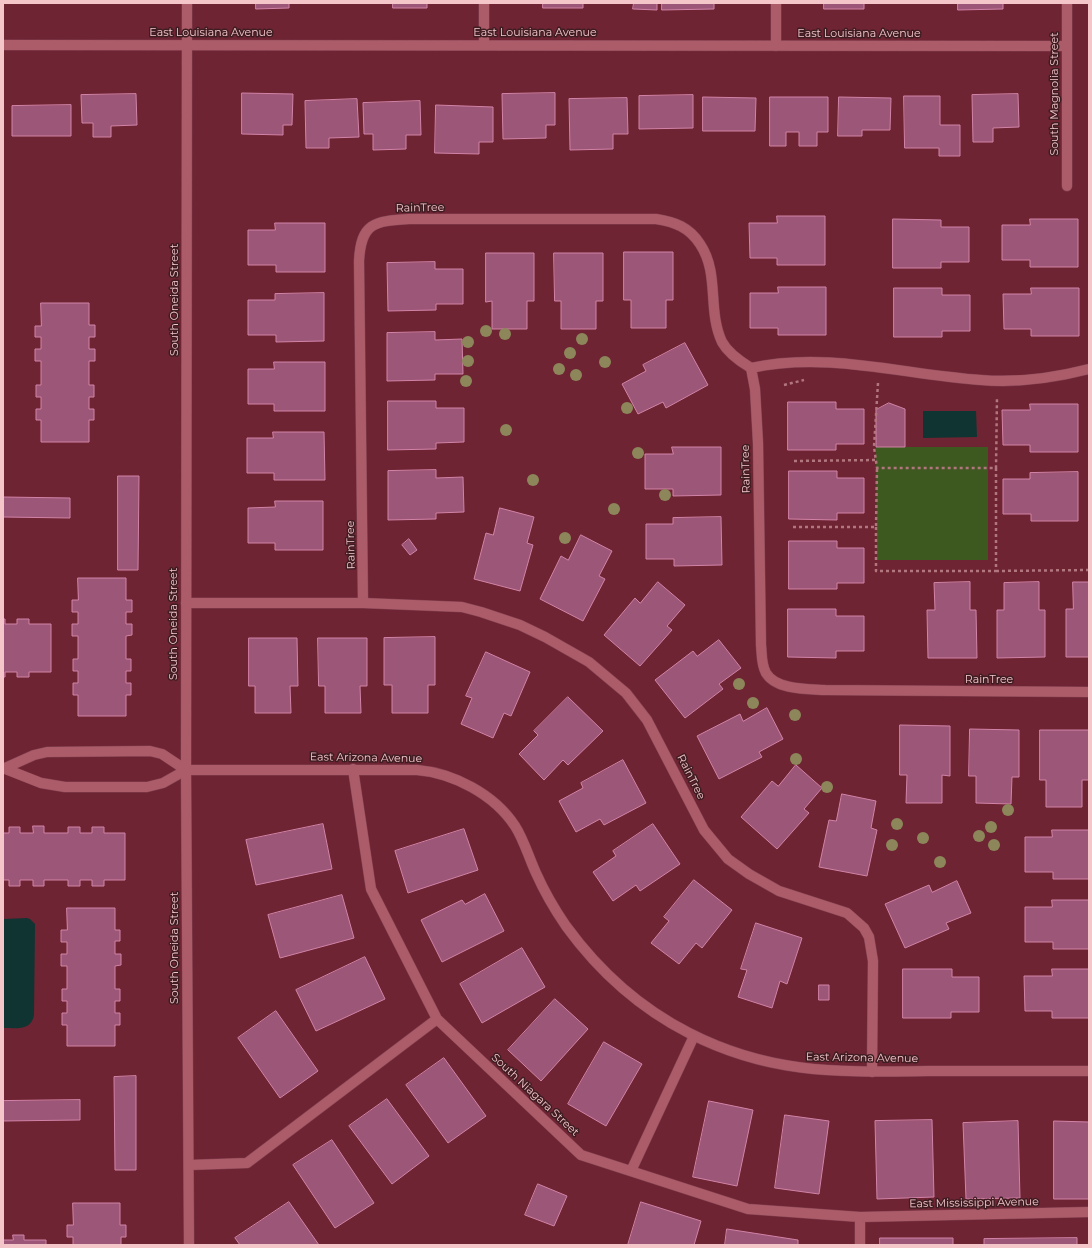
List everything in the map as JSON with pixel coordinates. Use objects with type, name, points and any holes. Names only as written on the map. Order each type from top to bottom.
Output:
[{"type":"street","name":"South Oneida Street","points":[[187,3],[186,770],[189,1245]]},
{"type":"street","points":[[484,3],[484,45]]},
{"type":"street","points":[[776,3],[776,46]]},
{"type":"street","name":"South Magnolia Street","points":[[1067,3],[1067,186]]},
{"type":"street","name":"East Louisiana Avenue","points":[[3,44],[1067,46]]},
{"type":"street","name":"RainTree","points":[[363,603],[359,261],[360,248],[364,234],[373,225],[409,219],[656,219],[678,223],[693,234],[707,255],[713,281],[716,321],[723,343],[734,356],[751,368],[755,389],[758,443],[761,645],[764,668],[773,680],[789,686],[825,690],[1089,692]]},
{"type":"street","points":[[751,368],[792,362],[833,362],[995,381],[1030,380],[1089,369]]},
{"type":"street","name":"RainTree","points":[[186,603],[363,603],[449,606],[481,612],[501,618],[546,637],[589,662],[626,693],[655,733],[704,830],[719,851],[733,863],[766,885],[793,896],[842,910],[856,919],[864,928],[869,937],[873,961],[872,1072]]},
{"type":"street","points":[[150,751],[162,754],[186,770],[163,783],[147,787],[65,787],[41,783],[4,768],[34,755],[47,752],[150,751]]},
{"type":"street","name":"East Arizona Avenue","points":[[186,770],[353,769],[432,772],[461,781],[490,800],[514,825],[539,880],[556,911],[588,954],[608,975],[643,1004],[663,1018],[694,1036],[730,1051],[784,1066],[821,1071],[1089,1071]]},
{"type":"street","name":"South Niagara Street","points":[[353,769],[371,889],[437,1018],[581,1154],[748,1209],[860,1217]]},
{"type":"street","points":[[189,1165],[247,1163],[437,1018]]},
{"type":"street","points":[[631,1171],[694,1036]]},
{"type":"street","name":"East Mississippi Avenue","points":[[860,1217],[1089,1212]]},
{"type":"street","points":[[860,1217],[860,1245]]},
{"type":"path","points":[[886,382],[878,381],[874,447],[877,460],[876,571],[1089,570]]},
{"type":"path","points":[[991,395],[997,395],[996,571]]},
{"type":"path","points":[[794,460],[877,460]]},
{"type":"path","points":[[877,468],[996,468]]},
{"type":"path","points":[[793,527],[876,527]]},
{"type":"green space","points":[[876,447],[988,447],[988,560],[877,560]]},
{"type":"water","points":[[923,411],[976,411],[977,437],[923,438]]},
{"type":"water","points":[[27,918],[35,924],[34,1015],[30,1024],[23,1028],[3,1028],[3,919]]},
{"type":"building","points":[[256,3],[289,3],[289,8],[256,9]]},
{"type":"building","points":[[393,3],[427,3],[427,8],[393,8]]},
{"type":"building","points":[[543,3],[583,3],[583,8],[543,8]]},
{"type":"building","points":[[634,3],[657,3],[657,10],[633,9]]},
{"type":"building","points":[[662,3],[714,3],[714,9],[662,10]]},
{"type":"building","points":[[824,3],[864,3],[864,9],[824,9]]},
{"type":"building","points":[[958,3],[1003,3],[1003,9],[958,10]]},
{"type":"building","points":[[242,93],[293,94],[292,125],[283,125],[283,135],[242,134]]},
{"type":"building","points":[[555,93],[555,125],[546,125],[546,138],[503,139],[502,94]]},
{"type":"building","points":[[136,94],[137,125],[111,126],[111,137],[93,137],[93,123],[82,123],[81,95]]},
{"type":"building","points":[[1018,94],[1019,127],[993,128],[993,142],[973,142],[972,95]]},
{"type":"building","points":[[693,95],[693,128],[639,129],[639,96]]},
{"type":"building","points":[[904,96],[940,96],[940,125],[960,125],[960,156],[939,156],[939,148],[905,148]]},
{"type":"building","points":[[703,97],[756,98],[755,131],[703,131]]},
{"type":"building","points":[[770,97],[828,97],[828,132],[817,132],[817,146],[799,146],[799,132],[786,132],[786,146],[770,146]]},
{"type":"building","points":[[839,97],[891,98],[890,130],[862,130],[862,136],[838,136]]},
{"type":"building","points":[[627,98],[628,134],[613,134],[613,149],[570,150],[569,99]]},
{"type":"building","points":[[357,99],[359,137],[329,138],[329,148],[306,148],[305,101]]},
{"type":"building","points":[[420,101],[421,135],[406,135],[406,149],[373,150],[373,134],[364,134],[363,103]]},
{"type":"building","points":[[71,105],[71,136],[12,136],[12,106]]},
{"type":"building","points":[[436,105],[493,107],[493,142],[479,142],[479,154],[435,153]]},
{"type":"building","points":[[777,216],[825,216],[825,265],[777,265],[777,258],[750,258],[749,223],[777,223]]},
{"type":"building","points":[[893,219],[941,220],[941,227],[969,227],[969,262],[941,262],[941,268],[893,268]]},
{"type":"building","points":[[1030,219],[1078,219],[1078,267],[1030,267],[1030,260],[1002,260],[1002,225],[1030,225]]},
{"type":"building","points":[[275,223],[325,223],[325,272],[276,272],[276,265],[248,265],[248,230],[275,230]]},
{"type":"building","points":[[624,252],[673,252],[673,300],[666,300],[666,328],[631,328],[631,300],[624,300]]},
{"type":"building","points":[[486,253],[534,253],[534,301],[527,301],[527,329],[492,329],[492,301],[486,302]]},
{"type":"building","points":[[554,253],[603,253],[603,301],[596,301],[596,329],[561,329],[561,301],[555,301]]},
{"type":"building","points":[[435,262],[435,269],[463,269],[463,304],[436,304],[436,310],[388,311],[387,263]]},
{"type":"building","points":[[778,287],[826,287],[826,335],[778,335],[778,328],[750,328],[750,293],[778,293]]},
{"type":"building","points":[[894,288],[942,288],[942,295],[970,295],[970,331],[942,331],[942,337],[894,337]]},
{"type":"building","points":[[1031,288],[1079,288],[1079,336],[1031,336],[1031,329],[1004,329],[1003,294],[1031,294]]},
{"type":"building","points":[[324,293],[324,341],[276,342],[276,335],[248,335],[248,300],[275,300],[275,294]]},
{"type":"building","points":[[41,303],[89,303],[89,325],[95,325],[95,337],[89,337],[89,349],[95,349],[95,361],[89,361],[89,385],[94,385],[94,397],[89,397],[89,409],[94,409],[94,420],[89,420],[89,442],[41,442],[41,420],[36,420],[36,409],[41,409],[41,397],[36,397],[36,385],[41,385],[41,361],[35,361],[35,349],[41,349],[41,337],[35,337],[35,326],[41,326]]},
{"type":"building","points":[[435,332],[435,340],[462,339],[463,374],[435,374],[435,380],[387,381],[387,333]]},
{"type":"building","points":[[685,343],[708,385],[666,408],[663,402],[638,414],[622,384],[646,371],[643,365]]},
{"type":"building","points":[[274,362],[325,362],[325,411],[274,411],[274,404],[248,404],[248,369],[274,369]]},
{"type":"building","points":[[388,401],[436,401],[436,408],[464,408],[464,442],[436,443],[436,449],[388,450]]},
{"type":"building","points":[[788,402],[836,402],[836,409],[864,409],[864,444],[836,444],[836,450],[788,450]]},
{"type":"building","points":[[889,403],[905,409],[905,447],[876,447],[876,410]]},
{"type":"building","points":[[1030,404],[1078,404],[1078,452],[1030,452],[1030,445],[1003,445],[1002,410],[1030,410]]},
{"type":"building","points":[[273,432],[324,432],[325,480],[274,480],[274,473],[247,473],[247,438],[273,438]]},
{"type":"building","points":[[672,447],[721,447],[721,495],[673,496],[673,489],[645,489],[645,454],[673,454]]},
{"type":"building","points":[[436,470],[436,478],[463,477],[464,512],[436,513],[436,519],[388,520],[388,471]]},
{"type":"building","points":[[789,471],[837,471],[837,478],[864,478],[864,513],[837,513],[837,520],[789,519]]},
{"type":"building","points":[[1078,472],[1078,521],[1031,521],[1031,514],[1003,514],[1003,479],[1030,479],[1030,473]]},
{"type":"building","points":[[118,476],[139,476],[138,570],[118,570]]},
{"type":"building","points":[[3,497],[70,498],[70,518],[3,517]]},
{"type":"building","points":[[275,501],[323,501],[323,550],[275,550],[275,543],[248,543],[248,508],[275,507]]},
{"type":"building","points":[[500,508],[534,517],[527,543],[533,545],[520,591],[474,579],[486,533],[493,535]]},
{"type":"building","points":[[721,517],[722,565],[674,566],[674,559],[646,559],[646,524],[673,524],[673,518]]},
{"type":"building","points":[[581,535],[612,551],[599,576],[605,579],[583,621],[540,599],[561,556],[568,560]]},
{"type":"building","points":[[409,539],[417,550],[410,555],[402,545]]},
{"type":"building","points":[[789,541],[837,541],[837,548],[864,548],[864,583],[837,583],[837,589],[789,589]]},
{"type":"building","points":[[78,578],[126,578],[126,600],[132,600],[132,612],[126,612],[126,624],[132,624],[132,635],[126,636],[126,659],[131,659],[131,671],[126,671],[126,683],[131,683],[131,695],[126,695],[126,716],[78,716],[78,695],[73,695],[73,683],[78,683],[78,671],[73,671],[73,659],[78,659],[78,636],[72,636],[72,624],[78,624],[78,612],[72,612],[72,600],[78,600]]},
{"type":"building","points":[[658,582],[685,605],[667,626],[672,630],[640,666],[604,635],[635,598],[640,603]]},
{"type":"building","points":[[970,582],[970,610],[976,610],[977,658],[928,658],[927,610],[935,610],[934,583]]},
{"type":"building","points":[[1039,582],[1039,610],[1045,610],[1045,657],[997,658],[997,610],[1004,610],[1004,583]]},
{"type":"building","points":[[1073,582],[1089,582],[1089,657],[1066,657],[1066,609],[1073,609]]},
{"type":"building","points":[[788,609],[836,609],[836,616],[864,616],[864,651],[836,651],[836,658],[788,657]]},
{"type":"building","points":[[3,619],[5,619],[5,624],[17,624],[17,619],[29,619],[29,624],[51,624],[51,672],[29,672],[29,677],[17,677],[17,672],[5,672],[5,677],[3,677]]},
{"type":"building","points":[[435,637],[435,685],[428,685],[428,713],[392,713],[392,685],[384,685],[384,638]]},
{"type":"building","points":[[249,638],[297,638],[298,686],[290,686],[291,713],[255,713],[255,686],[249,686]]},
{"type":"building","points":[[318,638],[367,638],[367,686],[360,686],[361,713],[325,713],[325,686],[319,686]]},
{"type":"building","points":[[719,640],[741,668],[719,684],[723,689],[685,718],[655,680],[693,651],[697,656]]},
{"type":"building","points":[[486,652],[530,672],[511,716],[504,713],[493,738],[461,724],[472,698],[466,696]]},
{"type":"building","points":[[568,697],[603,731],[568,765],[563,760],[544,780],[519,754],[538,735],[534,731]]},
{"type":"building","points":[[767,708],[783,739],[759,752],[762,757],[719,779],[697,736],[740,714],[743,721]]},
{"type":"building","points":[[900,725],[950,726],[950,776],[942,775],[942,803],[906,803],[907,775],[900,775]]},
{"type":"building","points":[[970,729],[1019,730],[1019,777],[1012,777],[1011,804],[976,803],[976,776],[969,776]]},
{"type":"building","points":[[1040,730],[1089,730],[1089,780],[1082,780],[1082,807],[1046,807],[1046,780],[1040,780]]},
{"type":"building","points":[[623,760],[646,803],[604,825],[600,819],[576,832],[559,801],[583,788],[581,783]]},
{"type":"building","points":[[796,765],[822,788],[804,809],[809,813],[777,849],[741,817],[772,781],[778,786]]},
{"type":"building","points":[[842,794],[876,801],[871,828],[877,830],[867,876],[819,867],[829,820],[836,821]]},
{"type":"building","points":[[323,824],[332,869],[256,885],[246,840]]},
{"type":"building","points":[[653,824],[680,864],[640,891],[636,885],[613,901],[593,872],[616,856],[613,851]]},
{"type":"building","points":[[33,826],[44,826],[44,833],[68,833],[68,827],[80,827],[80,833],[92,833],[92,827],[104,827],[104,833],[125,833],[125,880],[104,880],[104,886],[92,886],[92,880],[80,880],[80,886],[68,886],[68,880],[44,880],[44,886],[33,886],[33,880],[20,880],[20,886],[9,886],[9,880],[3,880],[3,833],[9,833],[9,827],[20,827],[20,833],[33,833]]},
{"type":"building","points":[[464,829],[478,870],[408,893],[395,851]]},
{"type":"building","points":[[1052,830],[1089,830],[1089,879],[1053,879],[1053,872],[1025,872],[1025,837],[1052,837]]},
{"type":"building","points":[[694,880],[732,910],[702,948],[696,943],[679,964],[651,943],[669,921],[664,917]]},
{"type":"building","points":[[957,881],[971,913],[946,923],[949,929],[905,948],[885,904],[929,885],[932,892]]},
{"type":"building","points":[[485,894],[504,931],[442,962],[421,920],[462,900],[465,904]]},
{"type":"building","points":[[342,895],[354,938],[280,958],[268,915]]},
{"type":"building","points":[[1052,900],[1089,900],[1089,949],[1053,949],[1053,942],[1025,942],[1025,907],[1052,907]]},
{"type":"building","points":[[67,908],[115,908],[115,930],[120,930],[120,941],[115,941],[115,954],[121,954],[121,965],[115,966],[115,989],[120,989],[120,1001],[115,1001],[115,1013],[120,1013],[120,1025],[115,1025],[115,1046],[67,1046],[67,1025],[62,1025],[62,1013],[67,1013],[67,1001],[62,1001],[62,989],[67,989],[67,966],[61,966],[61,954],[67,954],[67,942],[61,942],[61,930],[67,930]]},
{"type":"building","points":[[756,923],[802,938],[787,984],[780,981],[772,1008],[738,997],[747,970],[741,969]]},
{"type":"building","points":[[522,948],[545,987],[482,1023],[460,984]]},
{"type":"building","points":[[365,957],[385,999],[316,1031],[296,990]]},
{"type":"building","points":[[903,969],[952,969],[952,977],[979,977],[979,1012],[951,1012],[951,1018],[903,1018]]},
{"type":"building","points":[[1052,969],[1089,969],[1089,1018],[1052,1018],[1052,1011],[1025,1011],[1024,976],[1052,976]]},
{"type":"building","points":[[819,985],[829,985],[829,1000],[819,1000]]},
{"type":"building","points":[[555,999],[588,1029],[541,1081],[508,1050]]},
{"type":"building","points":[[276,1011],[318,1071],[280,1098],[238,1038]]},
{"type":"building","points":[[604,1042],[642,1064],[606,1126],[568,1104]]},
{"type":"building","points":[[444,1058],[486,1116],[448,1143],[406,1085]]},
{"type":"building","points":[[136,1076],[136,1170],[115,1170],[114,1077]]},
{"type":"building","points":[[387,1099],[429,1156],[392,1184],[349,1126]]},
{"type":"building","points":[[80,1100],[80,1120],[3,1121],[3,1101]]},
{"type":"building","points":[[709,1101],[753,1110],[737,1186],[693,1177]]},
{"type":"building","points":[[785,1115],[829,1121],[819,1194],[775,1188]]},
{"type":"building","points":[[932,1120],[934,1197],[877,1199],[875,1121]]},
{"type":"building","points":[[1018,1121],[1020,1198],[966,1199],[963,1123]]},
{"type":"building","points":[[1054,1121],[1089,1122],[1089,1199],[1054,1199]]},
{"type":"building","points":[[332,1140],[374,1203],[335,1228],[293,1165]]},
{"type":"building","points":[[538,1184],[567,1196],[554,1226],[525,1215]]},
{"type":"building","points":[[289,1202],[319,1245],[240,1245],[235,1238]]},
{"type":"building","points":[[641,1202],[701,1221],[694,1245],[628,1245]]},
{"type":"building","points":[[73,1203],[120,1203],[120,1225],[126,1225],[126,1237],[121,1237],[121,1245],[73,1245],[73,1237],[67,1237],[67,1225],[73,1225]]},
{"type":"building","points":[[727,1229],[798,1240],[798,1245],[725,1245]]},
{"type":"building","points":[[13,1235],[24,1235],[24,1240],[46,1240],[46,1245],[3,1245],[3,1240],[13,1240]]},
{"type":"building","points":[[880,1238],[953,1238],[953,1245],[880,1245]]},
{"type":"building","points":[[1077,1238],[1077,1245],[984,1245],[984,1239]]}]
